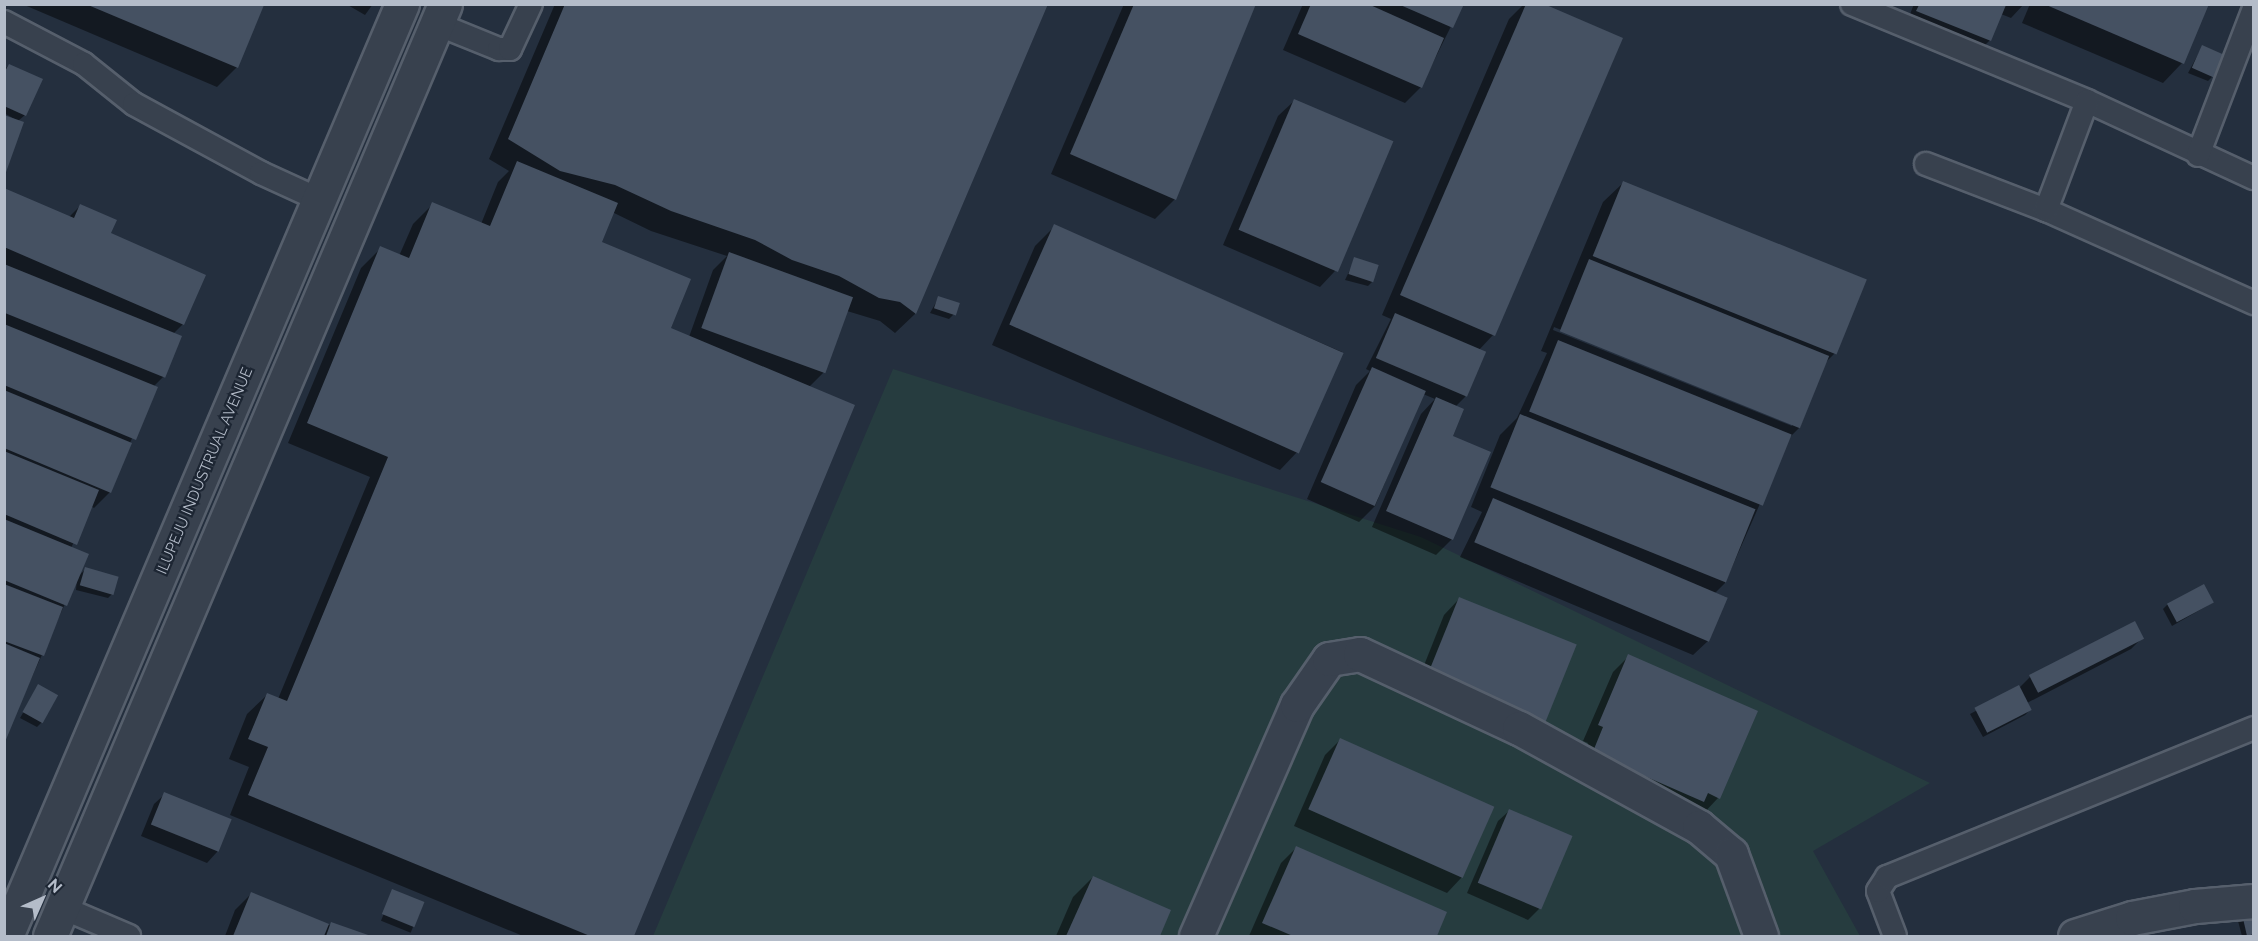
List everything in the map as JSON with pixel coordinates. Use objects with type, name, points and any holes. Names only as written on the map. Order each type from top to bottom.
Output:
[{"type":"street","name":"ILUPEJU INDUSTRUAL AVENUE","points":[[6,936],[402,4]]},
{"type":"street","points":[[56,922],[441,14]]},
{"type":"street","points":[[1196,936],[1297,705],[1329,659],[1360,654],[1519,728],[1699,827],[1731,854],[1761,936]]},
{"type":"street","points":[[2075,936],[2136,927],[2195,906],[2253,901]]},
{"type":"lane","points":[[441,14],[499,49],[510,49],[531,4]]},
{"type":"lane","points":[[1852,4],[2087,101],[2198,155],[2253,178]]},
{"type":"lane","points":[[2198,155],[2253,8]]},
{"type":"lane","points":[[4,22],[84,64],[134,104],[261,173],[320,200]]},
{"type":"lane","points":[[2046,210],[2087,101]]},
{"type":"lane","points":[[1926,164],[2046,210],[2253,303]]},
{"type":"lane","points":[[1895,936],[1878,891],[1887,877],[2253,728]]},
{"type":"lane","points":[[56,922],[129,936]]},
{"type":"green space","points":[[893,369],[1421,537],[1930,783],[1813,851],[1860,936],[653,936]]},
{"type":"building","points":[[565,4],[1048,4],[916,314],[900,302],[879,298],[839,276],[792,260],[755,240],[671,211],[615,185],[560,171],[508,139]]},
{"type":"building","points":[[1134,4],[1256,4],[1176,200],[1070,154]]},
{"type":"building","points":[[1311,4],[1368,4],[1444,38],[1422,88],[1298,34]]},
{"type":"building","points":[[1398,4],[1464,4],[1453,28]]},
{"type":"building","points":[[1526,4],[1544,4],[1623,38],[1495,336],[1400,295]]},
{"type":"building","points":[[2044,4],[2209,4],[2184,64]]},
{"type":"building","points":[[88,5],[264,5],[238,68]]},
{"type":"building","points":[[1919,5],[2006,5],[1991,41],[1916,11]]},
{"type":"building","points":[[2202,45],[2224,55],[2214,78],[2192,68]]},
{"type":"building","points":[[9,64],[43,79],[26,116],[4,106],[4,73]]},
{"type":"building","points":[[1294,99],[1393,141],[1338,272],[1239,230]]},
{"type":"building","points":[[4,115],[24,122],[5,175],[4,175]]},
{"type":"building","points":[[517,161],[618,203],[602,242],[691,279],[671,328],[855,405],[634,936],[590,936],[248,795],[268,747],[248,739],[267,693],[287,701],[388,457],[307,423],[380,246],[409,258],[432,202],[490,226]]},
{"type":"building","points":[[1623,181],[1867,280],[1837,355],[1593,256]]},
{"type":"building","points":[[4,188],[74,218],[80,204],[117,220],[111,233],[206,275],[184,325],[4,247]]},
{"type":"building","points":[[1054,224],[1344,353],[1299,453],[1009,324]]},
{"type":"building","points":[[729,252],[853,297],[825,373],[701,328]]},
{"type":"building","points":[[1354,257],[1379,265],[1373,282],[1348,274]]},
{"type":"building","points":[[1589,259],[1829,356],[1800,428],[1560,331]]},
{"type":"building","points":[[4,264],[182,336],[165,378],[4,313]]},
{"type":"building","points":[[938,296],[960,303],[956,315],[934,308]]},
{"type":"building","points":[[1395,313],[1486,352],[1467,397],[1376,358]]},
{"type":"building","points":[[4,324],[158,387],[136,440],[4,385]]},
{"type":"building","points":[[1558,340],[1792,434],[1763,506],[1529,411]]},
{"type":"building","points":[[1372,367],[1426,391],[1375,506],[1321,482]]},
{"type":"building","points":[[4,390],[132,443],[111,493],[4,448]]},
{"type":"building","points":[[1436,397],[1464,409],[1453,436],[1491,452],[1453,540],[1386,511]]},
{"type":"building","points":[[1520,414],[1756,509],[1726,582],[1490,487]]},
{"type":"building","points":[[4,451],[99,490],[77,545],[4,514]]},
{"type":"building","points":[[1493,498],[1728,598],[1709,642],[1474,542]]},
{"type":"building","points":[[4,519],[89,554],[67,606],[4,580]]},
{"type":"building","points":[[85,567],[119,577],[113,595],[80,585]]},
{"type":"building","points":[[4,584],[63,607],[44,656],[4,641]]},
{"type":"building","points":[[2204,584],[2214,603],[2177,622],[2167,604]]},
{"type":"building","points":[[1459,597],[1577,645],[1545,724],[1427,677]]},
{"type":"building","points":[[2135,621],[2144,639],[2038,693],[2029,675]]},
{"type":"building","points":[[4,643],[40,658],[5,742],[4,742]]},
{"type":"building","points":[[1628,654],[1758,711],[1720,799],[1708,793],[1704,802],[1601,757],[1602,753],[1594,749],[1603,727],[1598,725]]},
{"type":"building","points":[[38,684],[58,695],[43,723],[22,712]]},
{"type":"building","points":[[2019,685],[2032,710],[1987,733],[1974,708]]},
{"type":"building","points":[[1340,738],[1494,807],[1463,878],[1308,809]]},
{"type":"building","points":[[164,792],[232,819],[219,852],[151,824]]},
{"type":"building","points":[[1509,809],[1573,836],[1541,910],[1478,883]]},
{"type":"building","points":[[1296,846],[1447,912],[1437,936],[1293,936],[1262,923]]},
{"type":"building","points":[[1093,876],[1171,910],[1160,936],[1066,936]]},
{"type":"building","points":[[392,889],[424,902],[414,927],[382,914]]},
{"type":"building","points":[[251,892],[329,924],[324,936],[233,936]]},
{"type":"building","points":[[2254,912],[2254,934],[2247,936],[2242,914]]},
{"type":"building","points":[[331,922],[371,936],[326,936]]}]
